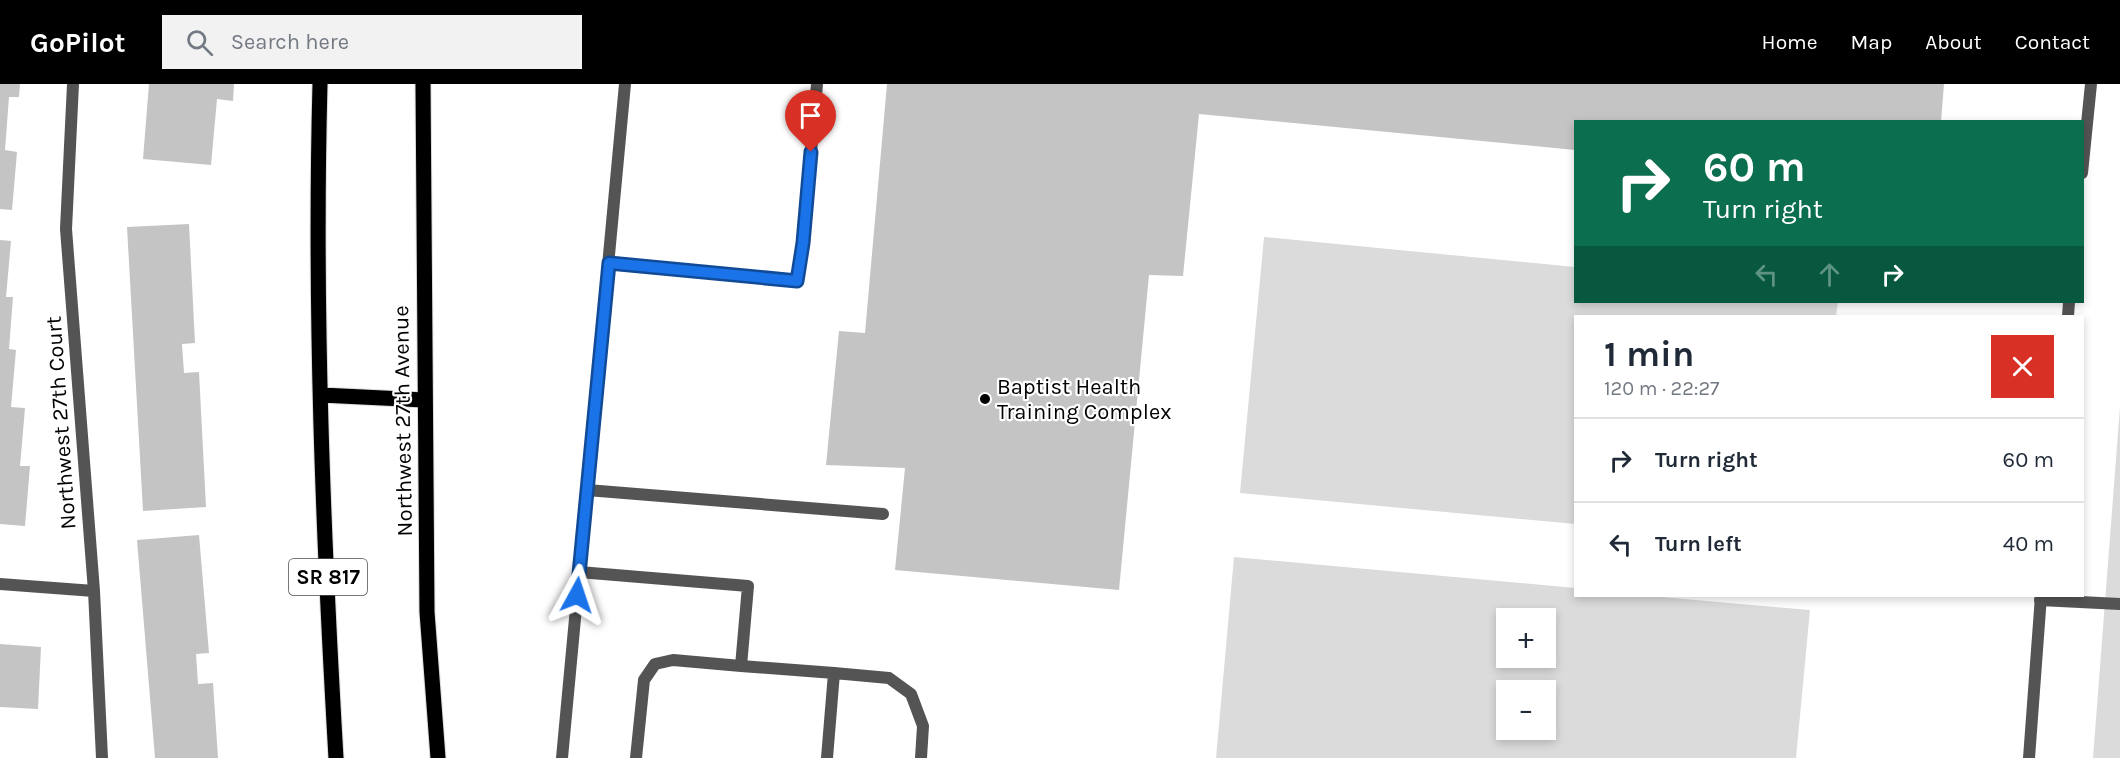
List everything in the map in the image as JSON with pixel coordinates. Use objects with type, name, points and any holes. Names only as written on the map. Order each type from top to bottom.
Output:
[{"type":"main road","name":"SR 817","points":[[320,84],[318,167],[321,395],[336,758]]},
{"type":"main road","name":"Northwest 27th Avenue","points":[[423,84],[427,612],[438,758]]},
{"type":"main road","points":[[321,395],[424,400]]},
{"type":"street","name":"Northwest 27th Court","points":[[73,84],[66,230],[94,591],[102,758]]},
{"type":"street","points":[[562,758],[626,84]]},
{"type":"street","points":[[609,263],[797,281],[803,243],[816,84]]},
{"type":"street","points":[[2084,153],[2091,84]]},
{"type":"street","points":[[587,490],[883,514]]},
{"type":"street","points":[[579,572],[747,586],[741,666]]},
{"type":"street","points":[[0,584],[94,591]]},
{"type":"street","points":[[2029,758],[2040,598],[2120,604]]},
{"type":"street","points":[[636,758],[644,680],[655,664],[673,660],[889,678],[911,694],[923,726],[921,758]]},
{"type":"street","points":[[828,758],[834,674]]},
{"type":"shaded area","points":[[1264,237],[1574,267],[1574,303],[1838,303],[1836,315],[1574,315],[1574,524],[1240,493]]},
{"type":"shaded area","points":[[2120,407],[2120,758],[2093,758]]},
{"type":"shaded area","points":[[1234,557],[1574,588],[1574,597],[1661,597],[1810,610],[1796,758],[1216,758]]},
{"type":"building","points":[[0,84],[20,84],[19,97],[9,97],[5,150],[17,152],[12,210],[0,209]]},
{"type":"building","points":[[149,84],[234,84],[233,101],[217,99],[211,165],[143,159]]},
{"type":"building","name":"Baptist Health Training Complex","points":[[887,84],[1944,84],[1941,120],[1574,120],[1574,150],[1199,114],[1183,276],[1149,275],[1119,590],[895,570],[905,468],[826,465],[839,331],[865,333]]},
{"type":"building","points":[[189,224],[195,343],[182,344],[184,373],[199,372],[206,507],[143,511],[127,227]]},
{"type":"building","points":[[0,240],[11,241],[6,297],[13,297],[9,349],[16,350],[11,407],[25,408],[20,466],[30,466],[25,526],[0,524]]},
{"type":"building","points":[[199,535],[209,653],[196,654],[198,684],[213,683],[218,758],[155,758],[137,540]]},
{"type":"building","points":[[0,644],[41,647],[38,709],[0,707]]},
{"type":"place","name":"Baptist Health Training Complex","points":[[985,399]]},
{"type":"route","points":[[577,595],[609,263],[797,281],[803,243],[811,152]]}]
